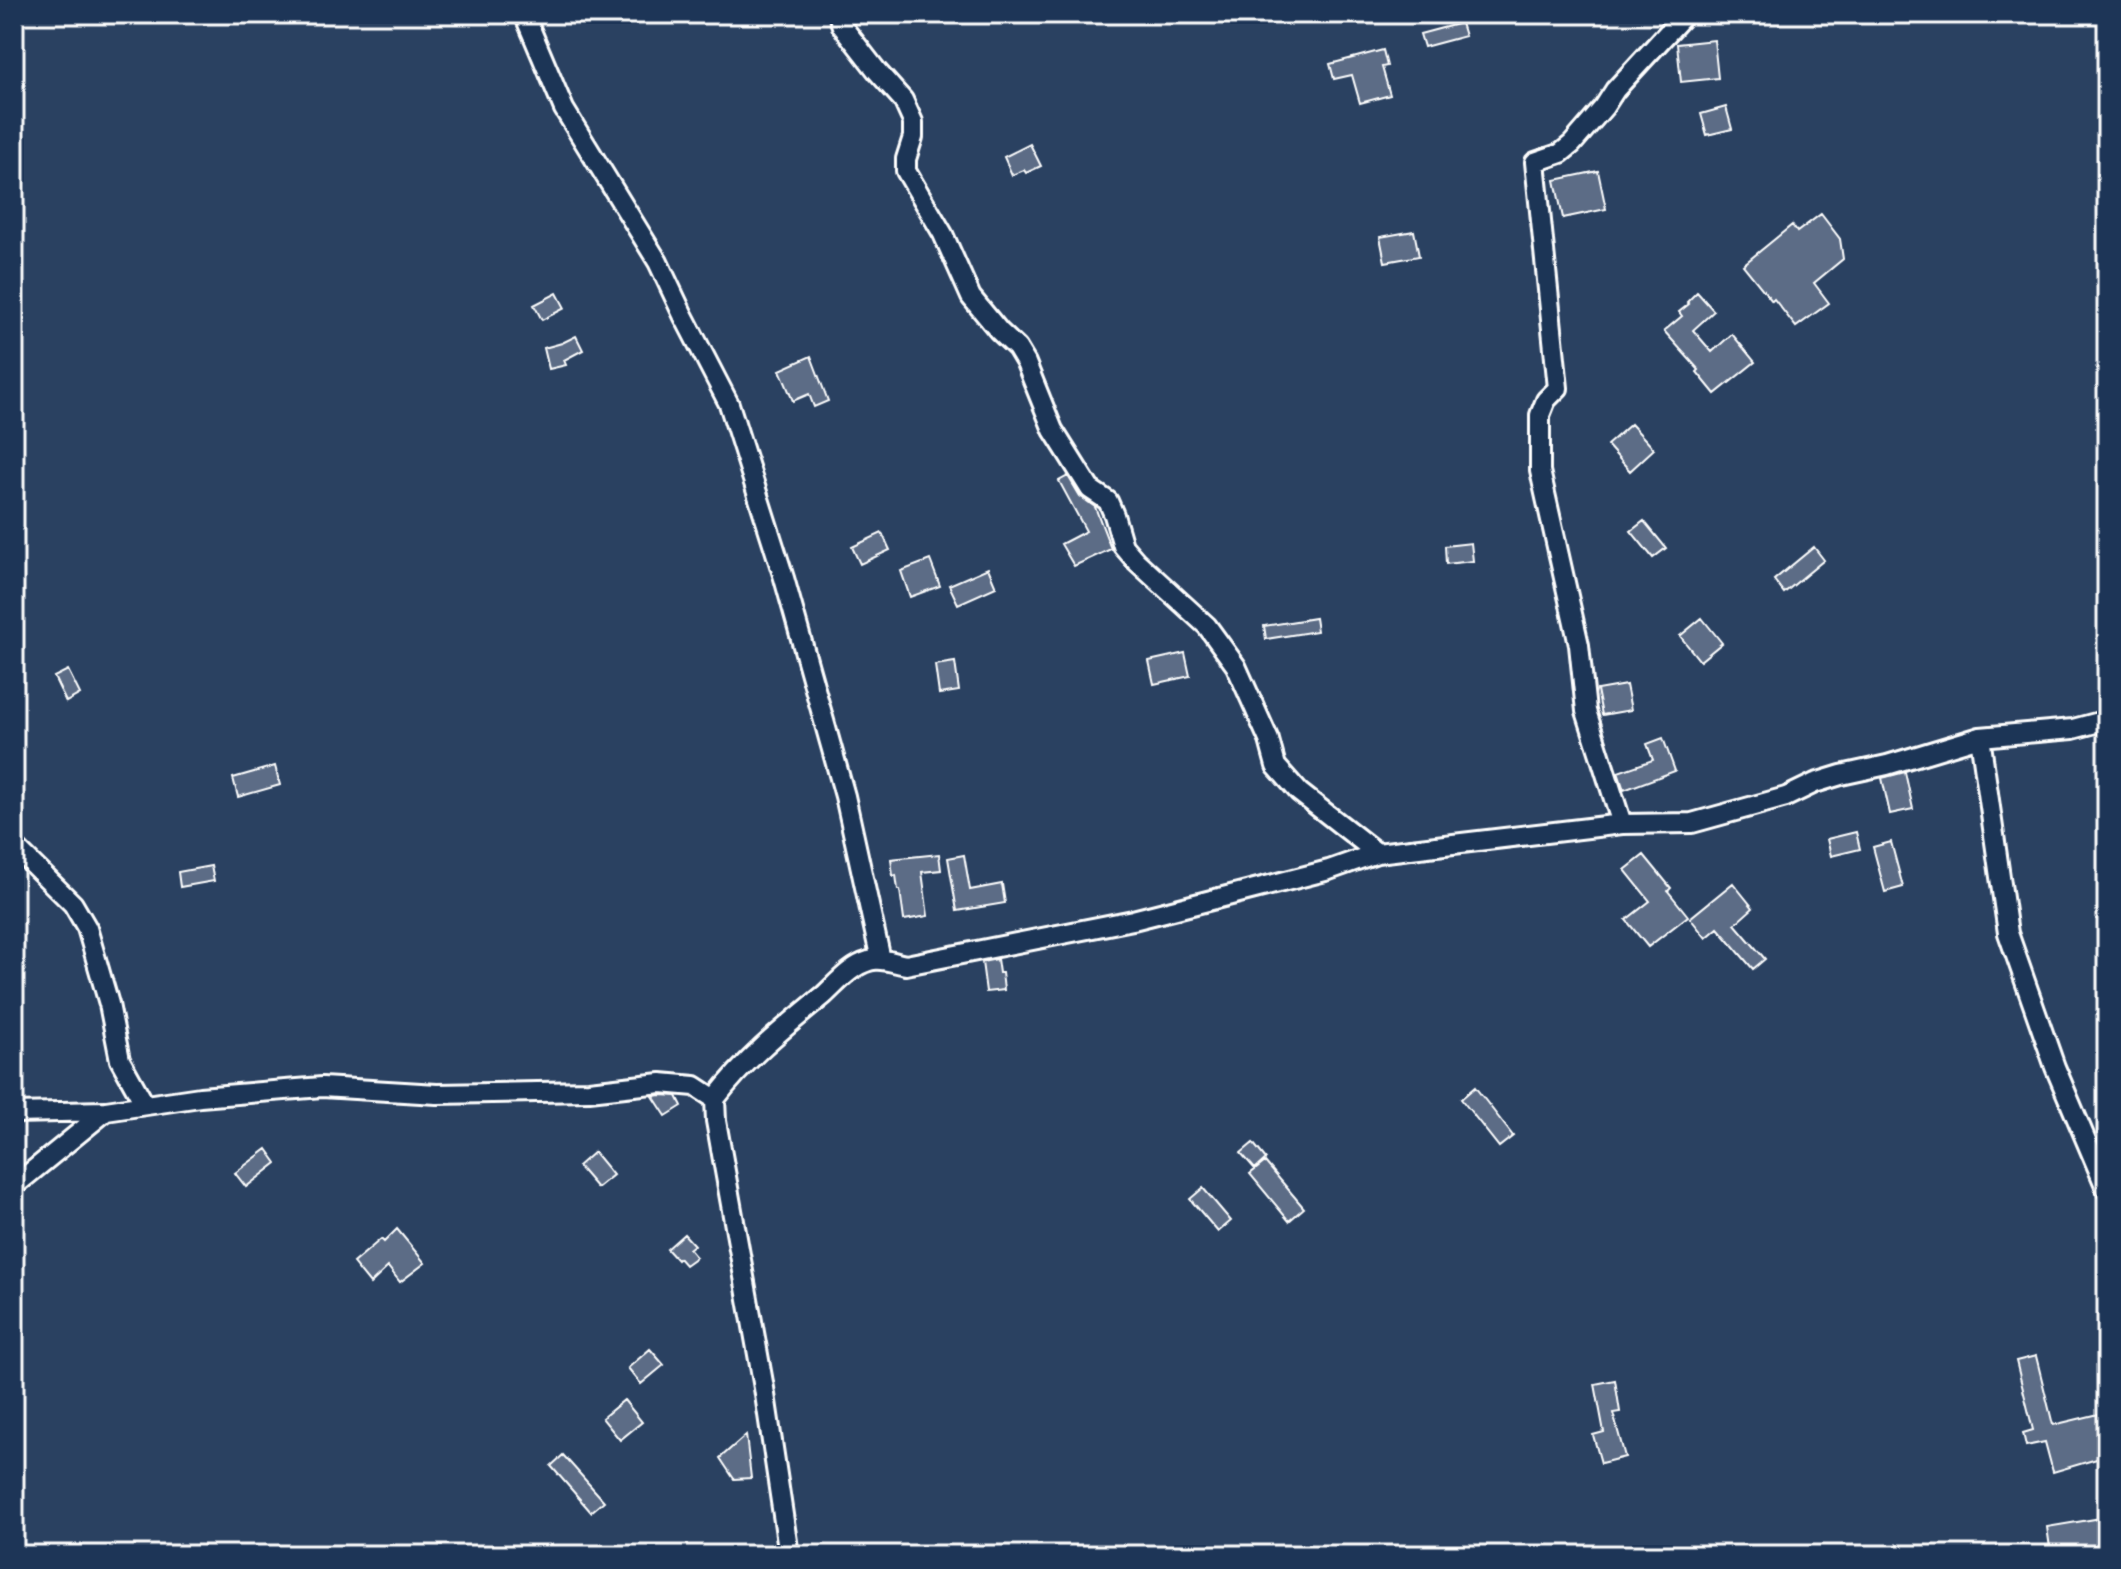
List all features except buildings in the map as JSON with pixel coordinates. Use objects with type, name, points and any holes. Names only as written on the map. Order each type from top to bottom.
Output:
[{"type":"street","points":[[524,14],[564,109],[658,262],[729,404],[784,578],[845,796],[881,960]]},
{"type":"street","points":[[838,14],[842,26],[903,100],[913,122],[906,171],[943,234],[971,297],[1017,348],[1053,430],[1090,489],[1108,501],[1123,546],[1207,626],[1236,666],[1269,740],[1276,766],[1299,792],[1377,853]]},
{"type":"street","points":[[1622,824],[1586,711],[1579,645],[1540,471],[1540,415],[1546,400],[1558,388],[1535,162],[1561,153],[1572,144],[1615,90],[1685,14]]},
{"type":"street","points":[[789,1555],[764,1388],[716,1121],[715,1099],[773,1037],[852,970],[869,960],[906,965],[1133,920],[1329,870],[1377,853],[1622,824],[1692,823],[1786,797],[1841,775],[1887,765],[1980,737],[2073,729],[2107,720]]},
{"type":"street","points":[[1980,737],[2008,933],[2055,1067],[2107,1190]]},
{"type":"street","points":[[14,846],[73,904],[87,928],[109,1004],[120,1060],[145,1105]]},
{"type":"street","points":[[14,1113],[106,1111],[200,1097],[322,1087],[437,1094],[589,1091],[661,1083],[695,1086],[715,1099]]},
{"type":"street","points":[[14,1186],[106,1111]]}]
